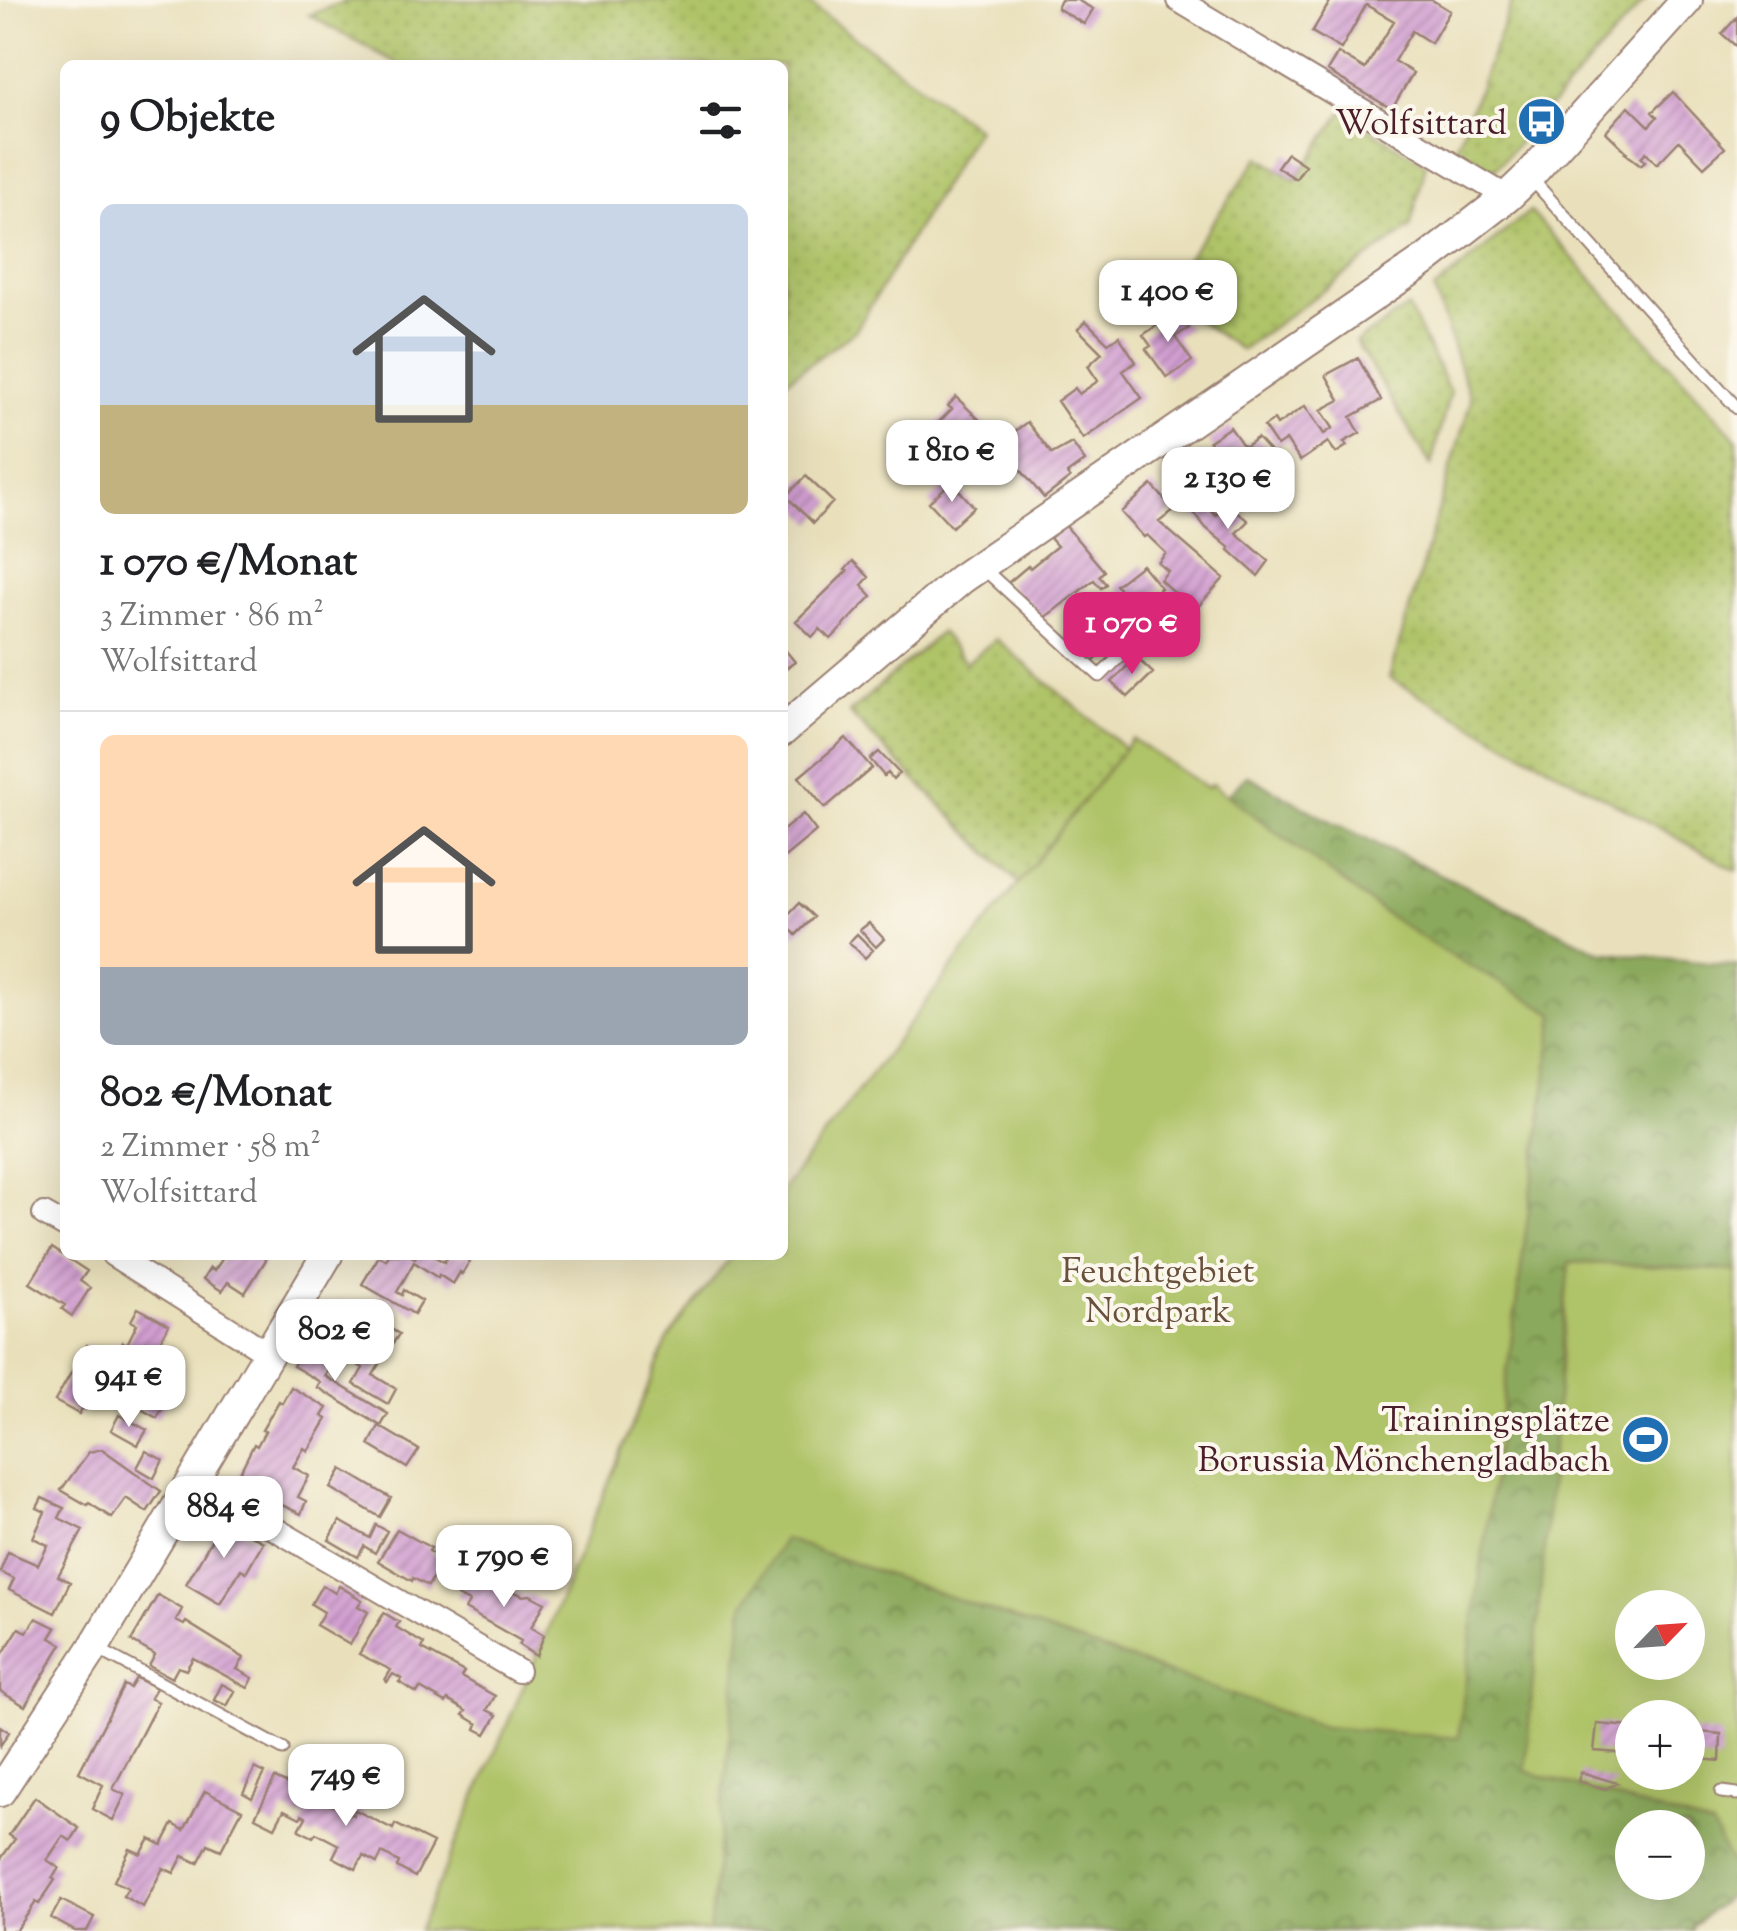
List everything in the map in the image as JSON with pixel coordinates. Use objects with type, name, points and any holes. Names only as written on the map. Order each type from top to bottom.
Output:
[{"type":"street","points":[[1178,0],[1518,186]]},
{"type":"street","points":[[788,727],[962,578],[1427,258],[1518,186],[1688,0]]},
{"type":"street","points":[[44,1214],[60,1223]]},
{"type":"street","points":[[121,1260],[268,1353]]},
{"type":"street","points":[[0,1790],[94,1647],[324,1260]]},
{"type":"street","points":[[194,1481],[518,1671]]},
{"type":"lane","points":[[1518,186],[1737,408]]},
{"type":"lane","points":[[980,566],[1100,676],[1129,647]]},
{"type":"lane","points":[[94,1647],[283,1748]]},
{"type":"lane","points":[[1720,1792],[1737,1794]]},
{"type":"green space","points":[[349,0],[804,0],[977,128],[856,330],[788,379],[788,60],[391,60],[309,15]]},
{"type":"green space","points":[[1513,0],[1645,0],[1494,170],[1455,150]]},
{"type":"green space","points":[[1342,112],[1426,164],[1410,228],[1241,350],[1161,295],[1259,157],[1296,181]]},
{"type":"green space","points":[[1530,211],[1737,439],[1737,871],[1389,678],[1471,400],[1434,290]]},
{"type":"green space","points":[[1408,307],[1450,392],[1431,465],[1356,342]]},
{"type":"green space","points":[[941,632],[966,663],[996,639],[1130,753],[1022,887],[849,713]]},
{"type":"green space","name":"Feuchtgebiet Nordpark","points":[[1132,739],[1207,788],[1212,784],[1433,945],[1555,1014],[1458,1738],[1324,1727],[784,1539],[744,1605],[709,1931],[418,1931],[668,1339],[728,1260],[788,1260],[788,1182]]},
{"type":"green space","name":"Feuchtgebiet Nordpark","points":[[1247,775],[1324,818],[1599,951],[1737,966],[1737,1273],[1525,1770],[1656,1810],[1615,1810],[1615,1900],[1705,1900],[1705,1825],[1712,1827],[1737,1875],[1737,1890],[1693,1925],[1692,1931],[450,1931],[780,1260],[788,1260],[788,1249]]},
{"type":"green space","name":"Trainingsplätze Borussia Mönchengladbach","points":[[1569,1262],[1737,1271],[1737,1875],[1712,1827],[1705,1825],[1705,1810],[1655,1810],[1525,1771]]},
{"type":"building","points":[[1061,0],[1077,0],[1093,9],[1084,24],[1057,8]]},
{"type":"building","points":[[1331,0],[1432,0],[1450,11],[1431,43],[1412,31],[1394,61],[1413,73],[1392,109],[1327,71],[1338,53],[1365,69],[1394,21],[1366,5],[1341,49],[1312,32]]},
{"type":"building","points":[[1737,17],[1737,47],[1722,34]]},
{"type":"building","points":[[1673,92],[1725,148],[1704,167],[1679,141],[1657,164],[1646,152],[1641,165],[1606,132],[1629,106],[1649,126],[1657,117],[1652,112]]},
{"type":"building","points":[[1287,153],[1305,165],[1296,179],[1277,167]]},
{"type":"building","points":[[1169,311],[1189,328],[1175,337],[1192,361],[1167,378],[1146,349],[1151,346],[1143,335],[1162,322],[1159,317]]},
{"type":"building","points":[[1086,321],[1108,343],[1119,336],[1136,362],[1123,371],[1142,398],[1083,439],[1057,401],[1075,388],[1079,394],[1098,381],[1088,366],[1102,353],[1078,329]]},
{"type":"building","points":[[1358,358],[1381,400],[1351,417],[1360,433],[1344,442],[1347,446],[1336,453],[1328,442],[1300,461],[1286,440],[1277,446],[1264,427],[1274,420],[1277,425],[1305,406],[1324,434],[1333,428],[1321,410],[1340,400],[1326,375]]},
{"type":"building","points":[[956,397],[998,438],[963,473],[937,448],[948,437],[936,425],[952,409],[948,406]]},
{"type":"building","points":[[1027,422],[1052,454],[1072,443],[1085,461],[1044,498],[1006,452],[1017,444],[1010,435]]},
{"type":"building","points":[[1230,427],[1244,447],[1257,438],[1285,468],[1267,480],[1256,464],[1230,482],[1209,441]]},
{"type":"building","points":[[929,448],[953,468],[944,478],[920,456]]},
{"type":"building","points":[[806,476],[833,502],[813,523],[788,494]]},
{"type":"building","points":[[949,484],[974,507],[952,527],[929,502]]},
{"type":"building","points":[[1152,485],[1174,510],[1159,522],[1224,578],[1194,611],[1160,580],[1168,571],[1158,563],[1166,553],[1121,512]]},
{"type":"building","points":[[1190,491],[1216,515],[1227,503],[1248,521],[1236,533],[1269,561],[1258,576],[1206,528],[1183,499]]},
{"type":"building","points":[[1065,525],[1104,571],[1099,576],[1106,584],[1101,588],[1094,580],[1043,619],[1008,583],[1057,546],[1050,538]]},
{"type":"building","points":[[853,561],[869,577],[862,585],[872,596],[831,639],[820,629],[812,637],[796,621]]},
{"type":"building","points":[[1142,565],[1161,588],[1148,598],[1153,605],[1140,615],[1116,585]]},
{"type":"building","points":[[1110,614],[1126,630],[1093,662],[1077,646]]},
{"type":"building","points":[[1136,657],[1153,673],[1128,697],[1112,682]]},
{"type":"building","points":[[846,738],[872,768],[825,808],[799,777]]},
{"type":"building","points":[[879,752],[899,773],[893,779],[888,773],[884,776],[870,759]]},
{"type":"building","points":[[803,814],[816,831],[788,854],[788,826]]},
{"type":"building","points":[[799,903],[814,917],[796,935],[788,927],[788,915]]},
{"type":"building","points":[[869,923],[884,939],[876,947],[860,930]]},
{"type":"building","points":[[857,934],[873,950],[865,958],[849,942]]},
{"type":"building","points":[[52,1248],[60,1253],[60,1260],[70,1260],[87,1271],[80,1281],[90,1288],[72,1316],[62,1309],[65,1305],[30,1283]]},
{"type":"building","points":[[222,1260],[266,1260],[245,1293],[228,1282],[222,1291],[203,1279],[210,1268],[214,1271]]},
{"type":"building","points":[[377,1260],[471,1260],[453,1284],[414,1262],[397,1292],[402,1295],[404,1290],[422,1301],[414,1314],[362,1284]]},
{"type":"building","points":[[138,1308],[169,1325],[151,1358],[143,1354],[134,1370],[172,1391],[157,1418],[127,1401],[134,1388],[121,1381],[112,1389],[98,1381],[79,1414],[55,1401],[87,1345],[114,1360],[137,1324],[131,1321]]},
{"type":"building","points":[[360,1310],[399,1334],[373,1375],[396,1389],[388,1404],[354,1384],[363,1368],[345,1357],[351,1348],[341,1341]]},
{"type":"building","points":[[305,1344],[333,1361],[325,1376],[388,1414],[381,1426],[317,1387],[320,1382],[293,1366]]},
{"type":"building","points":[[291,1387],[327,1408],[322,1416],[327,1419],[293,1467],[309,1476],[298,1497],[306,1501],[301,1514],[273,1501],[275,1497],[269,1493],[261,1508],[230,1492],[254,1444],[257,1446],[265,1431],[262,1430]]},
{"type":"building","points":[[119,1415],[147,1430],[138,1445],[111,1430]]},
{"type":"building","points":[[379,1426],[419,1450],[407,1468],[369,1445]]},
{"type":"building","points":[[102,1449],[161,1491],[147,1512],[126,1498],[112,1518],[61,1490],[89,1452]]},
{"type":"building","points":[[146,1451],[163,1460],[154,1478],[137,1468]]},
{"type":"building","points":[[342,1469],[391,1498],[380,1517],[331,1488]]},
{"type":"building","points":[[42,1498],[64,1508],[59,1518],[83,1530],[58,1576],[70,1582],[55,1613],[9,1590],[14,1579],[0,1572],[8,1552],[38,1565],[48,1545],[33,1538],[45,1512],[37,1508]]},
{"type":"building","points":[[223,1520],[263,1542],[246,1572],[241,1569],[220,1604],[186,1584]]},
{"type":"building","points":[[340,1521],[370,1538],[376,1525],[387,1531],[375,1553],[364,1546],[358,1557],[329,1540]]},
{"type":"building","points":[[397,1529],[431,1548],[429,1551],[443,1560],[428,1586],[378,1561]]},
{"type":"building","points":[[471,1573],[482,1579],[485,1574],[497,1582],[495,1587],[510,1596],[513,1591],[545,1603],[531,1627],[544,1635],[536,1656],[519,1645],[521,1641],[465,1609],[469,1602],[457,1596]]},
{"type":"building","points":[[322,1585],[335,1593],[339,1586],[362,1600],[358,1606],[368,1612],[350,1645],[316,1625],[324,1612],[311,1604]]},
{"type":"building","points":[[158,1595],[182,1609],[176,1621],[184,1625],[186,1622],[244,1658],[237,1669],[253,1678],[248,1688],[193,1658],[186,1670],[178,1667],[172,1678],[149,1666],[155,1655],[131,1641]]},
{"type":"building","points":[[384,1613],[399,1622],[396,1627],[424,1644],[422,1649],[464,1672],[461,1677],[495,1696],[487,1710],[497,1715],[486,1734],[463,1715],[466,1711],[420,1688],[417,1693],[393,1674],[387,1682],[391,1670],[359,1654]]},
{"type":"building","points":[[36,1618],[56,1628],[50,1638],[62,1644],[25,1706],[0,1691],[0,1658],[19,1628],[27,1632]]},
{"type":"building","points":[[136,1678],[156,1688],[150,1698],[158,1702],[113,1789],[125,1795],[113,1820],[92,1809],[103,1785],[79,1772],[124,1685],[130,1688]]},
{"type":"building","points":[[222,1684],[235,1691],[227,1706],[214,1700]]},
{"type":"building","points":[[1597,1724],[1615,1726],[1615,1753],[1594,1751]]},
{"type":"building","points":[[0,1726],[9,1732],[0,1746]]},
{"type":"building","points":[[1705,1733],[1721,1734],[1720,1761],[1705,1760]]},
{"type":"building","points":[[255,1768],[265,1773],[252,1798],[243,1793]]},
{"type":"building","points":[[1581,1772],[1615,1784],[1605,1789],[1578,1781]]},
{"type":"building","points":[[275,1778],[353,1815],[355,1810],[393,1829],[395,1824],[433,1843],[415,1877],[382,1853],[377,1863],[363,1856],[356,1869],[333,1857],[339,1845],[316,1833],[313,1837],[299,1830],[306,1817],[302,1815],[300,1818],[284,1810],[275,1827],[255,1817]]},
{"type":"building","points":[[205,1791],[242,1810],[221,1850],[208,1844],[198,1863],[183,1856],[174,1873],[163,1868],[143,1907],[123,1896],[128,1888],[114,1881],[130,1849],[141,1854],[150,1839],[162,1845],[173,1824],[184,1830]]},
{"type":"building","points":[[35,1797],[79,1828],[71,1841],[63,1836],[47,1860],[59,1868],[39,1904],[36,1902],[16,1931],[0,1931],[0,1860],[15,1839],[9,1835]]},
{"type":"building","points":[[61,1900],[94,1917],[87,1931],[75,1931],[51,1918]]},
{"type":"place","name":"Wolfsittard","points":[[1542,122]]},
{"type":"place","name":"Trainingsplätze Borussia Mönchengladbach","points":[[1645,1439]]}]
